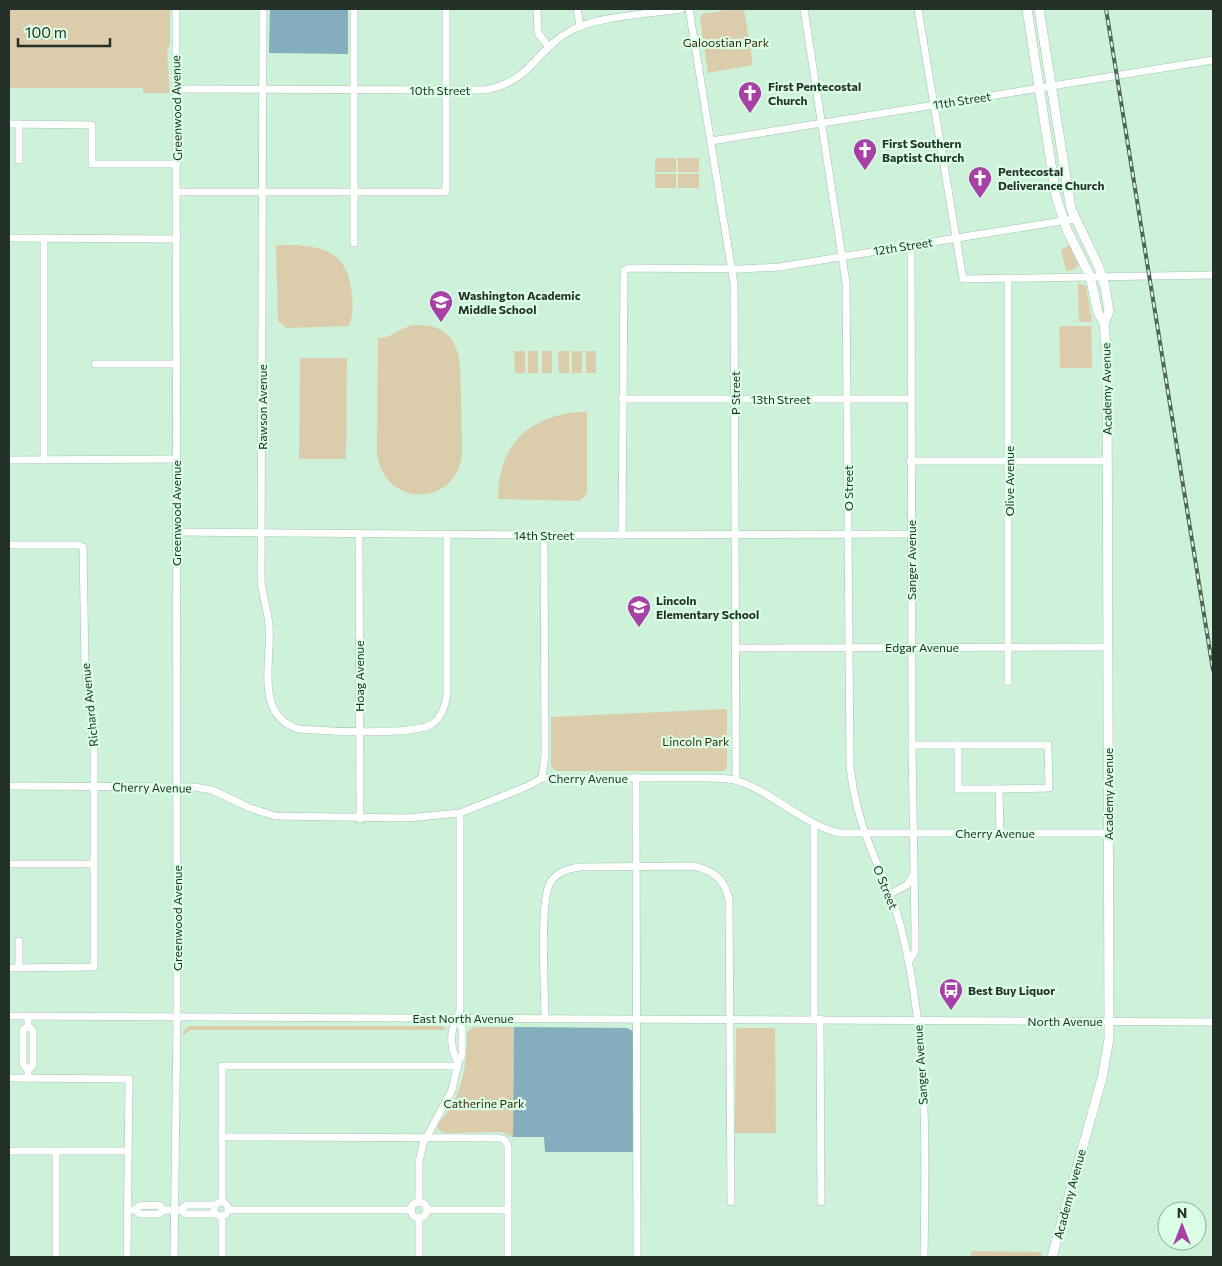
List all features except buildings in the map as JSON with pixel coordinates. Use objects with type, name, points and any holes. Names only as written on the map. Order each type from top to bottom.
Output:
[{"type":"main road","name":"Academy Avenue","points":[[1027,9],[1056,196],[1063,221],[1090,276],[1098,313],[1104,323]]},
{"type":"main road","name":"Academy Avenue","points":[[1039,9],[1066,184],[1074,219],[1102,276],[1109,312],[1104,323],[1107,461],[1109,1022],[1105,1063],[1052,1257]]},
{"type":"main road","points":[[1049,147],[1055,158],[1061,181],[1066,184]]},
{"type":"street","name":"Greenwood Avenue","points":[[174,1257],[178,1210],[176,9]]},
{"type":"street","name":"Rawson Avenue","points":[[263,9],[261,580],[269,623],[269,695],[272,709],[281,721],[298,729],[421,729],[430,725],[442,713],[447,694],[447,534]]},
{"type":"street","points":[[354,9],[354,243]]},
{"type":"street","points":[[177,192],[446,192],[446,9]]},
{"type":"street","points":[[537,9],[538,33],[549,47]]},
{"type":"street","points":[[577,9],[580,26]]},
{"type":"street","name":"10th Street","points":[[176,89],[485,90],[504,85],[530,69],[549,47],[563,35],[580,26],[681,9]]},
{"type":"street","name":"P Street","points":[[689,9],[734,284],[736,781]]},
{"type":"street","name":"O Street","points":[[804,9],[844,256],[846,283],[850,766],[857,807],[865,834],[890,894],[909,961]]},
{"type":"street","points":[[918,9],[963,279],[1008,280],[1090,276],[1213,275]]},
{"type":"street","name":"11th Street","points":[[711,141],[1213,60]]},
{"type":"street","points":[[9,124],[92,125],[92,164],[177,164]]},
{"type":"street","points":[[19,124],[20,160]]},
{"type":"street","name":"12th Street","points":[[622,399],[624,270],[630,268],[779,266],[1074,219]]},
{"type":"street","points":[[9,238],[177,238]]},
{"type":"street","points":[[44,238],[44,460]]},
{"type":"street","name":"Sanger Avenue","points":[[911,246],[910,461],[915,951],[909,961],[922,1049],[924,1257]]},
{"type":"street","name":"Olive Avenue","points":[[1008,280],[1008,682]]},
{"type":"street","points":[[95,364],[177,364]]},
{"type":"street","points":[[622,399],[622,535]]},
{"type":"street","name":"13th Street","points":[[622,399],[910,399]]},
{"type":"street","points":[[9,460],[176,459]]},
{"type":"street","points":[[910,461],[1107,461]]},
{"type":"street","name":"14th Street","points":[[176,532],[544,535],[911,534]]},
{"type":"street","name":"Hoag Avenue","points":[[359,534],[360,819]]},
{"type":"street","points":[[542,778],[545,754],[544,535]]},
{"type":"street","name":"Richard Avenue","points":[[9,545],[78,545],[83,547],[84,652],[94,728],[94,967],[18,968]]},
{"type":"street","name":"Edgar Avenue","points":[[736,648],[1108,646]]},
{"type":"street","points":[[912,745],[958,745],[1048,745],[1049,788],[958,789],[958,745]]},
{"type":"street","points":[[636,777],[637,1257]]},
{"type":"street","name":"Cherry Avenue","points":[[9,786],[194,787],[212,790],[250,808],[275,816],[360,819],[430,818],[460,813],[528,786],[542,778],[710,778],[736,781],[755,789],[814,824],[839,832],[865,834],[1108,833]]},
{"type":"street","points":[[999,788],[1000,833]]},
{"type":"street","points":[[419,1203],[419,1162],[425,1139],[452,1090],[458,1064],[453,1056],[453,1028],[458,1018],[460,813]]},
{"type":"street","points":[[814,824],[821,1202]]},
{"type":"street","points":[[9,864],[94,864]]},
{"type":"street","points":[[545,1019],[545,902],[550,883],[555,877],[570,868],[693,866],[707,869],[722,880],[729,900],[731,1202]]},
{"type":"street","points":[[890,894],[906,885],[913,875]]},
{"type":"street","points":[[9,968],[18,968],[19,940]]},
{"type":"street","name":"East North Avenue","points":[[9,1016],[545,1019],[817,1018],[917,1021]]},
{"type":"street","points":[[28,1017],[28,1026],[23,1030],[23,1064],[28,1070],[28,1078]]},
{"type":"street","name":"North Avenue","points":[[917,1021],[1213,1022]]},
{"type":"street","points":[[222,1257],[219,1203],[222,1137],[222,1066],[458,1064]]},
{"type":"street","points":[[9,1078],[129,1079],[128,1151],[131,1210],[127,1257]]},
{"type":"street","points":[[222,1137],[499,1138],[505,1140],[508,1146],[508,1257]]},
{"type":"street","points":[[9,1151],[128,1151]]},
{"type":"street","points":[[56,1151],[56,1257]]},
{"type":"street","points":[[178,1210],[186,1205],[219,1203],[228,1205],[229,1210]]},
{"type":"street","points":[[419,1218],[413,1215],[414,1204],[424,1204],[427,1210]]},
{"type":"street","points":[[131,1210],[140,1214],[159,1214],[164,1210],[178,1210],[186,1214],[219,1216],[227,1214],[229,1210]]},
{"type":"street","points":[[229,1210],[412,1210]]},
{"type":"street","points":[[427,1210],[508,1210]]},
{"type":"street","points":[[419,1218],[424,1216],[427,1210]]},
{"type":"street","points":[[419,1218],[419,1257]]},
{"type":"green space","points":[[9,9],[170,9],[170,43],[167,52],[170,93],[143,93],[143,88],[9,88]]},
{"type":"green space","name":"Galoostian Park","points":[[744,9],[753,65],[708,73],[700,19],[702,14]]},
{"type":"green space","points":[[655,158],[676,158],[676,172],[655,172]]},
{"type":"green space","points":[[678,158],[699,158],[699,172],[678,172]]},
{"type":"green space","points":[[655,174],[676,174],[676,188],[655,188]]},
{"type":"green space","points":[[678,174],[699,174],[699,188],[678,188]]},
{"type":"green space","points":[[276,245],[314,247],[325,250],[342,263],[348,274],[353,302],[349,326],[287,328],[278,321]]},
{"type":"green space","points":[[1069,245],[1078,264],[1075,269],[1066,271],[1061,250]]},
{"type":"green space","points":[[1078,283],[1086,286],[1092,322],[1079,322]]},
{"type":"green space","points":[[413,325],[429,326],[441,330],[449,336],[455,345],[458,356],[461,381],[462,452],[458,470],[448,483],[436,492],[421,494],[406,492],[393,485],[383,472],[377,453],[378,338],[383,338]]},
{"type":"green space","points":[[1059,326],[1091,326],[1092,368],[1060,368]]},
{"type":"green space","points":[[514,351],[525,351],[525,373],[515,373]]},
{"type":"green space","points":[[528,351],[538,351],[538,373],[528,373]]},
{"type":"green space","points":[[542,351],[552,351],[552,373],[542,373]]},
{"type":"green space","points":[[558,351],[569,351],[569,373],[559,373]]},
{"type":"green space","points":[[572,351],[582,351],[582,373],[572,373]]},
{"type":"green space","points":[[586,351],[596,351],[596,373],[586,373]]},
{"type":"green space","points":[[300,358],[347,358],[346,459],[299,459]]},
{"type":"green space","points":[[578,412],[587,412],[587,493],[580,501],[498,499],[499,481],[503,464],[518,438],[544,420]]},
{"type":"green space","name":"Lincoln Park","points":[[727,709],[727,766],[724,771],[556,771],[551,766],[551,717]]},
{"type":"green space","points":[[189,1026],[442,1026],[447,1030],[190,1030],[183,1036],[184,1031]]},
{"type":"green space","name":"Catherine Park","points":[[473,1027],[514,1027],[513,1137],[502,1132],[444,1133],[438,1129],[438,1124],[453,1104],[462,1082],[466,1058],[467,1033]]},
{"type":"green space","points":[[738,1028],[775,1028],[776,1133],[735,1133],[736,1030]]},
{"type":"green space","points":[[971,1251],[1042,1252],[1041,1257],[971,1257]]},
{"type":"water","points":[[270,9],[348,9],[348,54],[269,53]]},
{"type":"water","points":[[514,1027],[627,1028],[633,1031],[633,1152],[545,1152],[544,1137],[513,1137]]},
{"type":"railway","points":[[1106,9],[1213,670]]},
{"type":"place","name":"First Pentecostal Church","points":[[750,114]]},
{"type":"place","name":"First Southern Baptist Church","points":[[865,171]]},
{"type":"place","name":"Pentecostal Deliverance Church","points":[[980,199]]},
{"type":"place","name":"Washington Academic Middle School","points":[[441,323]]},
{"type":"place","name":"Lincoln Elementary School","points":[[639,628]]},
{"type":"place","name":"Best Buy Liquor","points":[[951,1011]]}]
